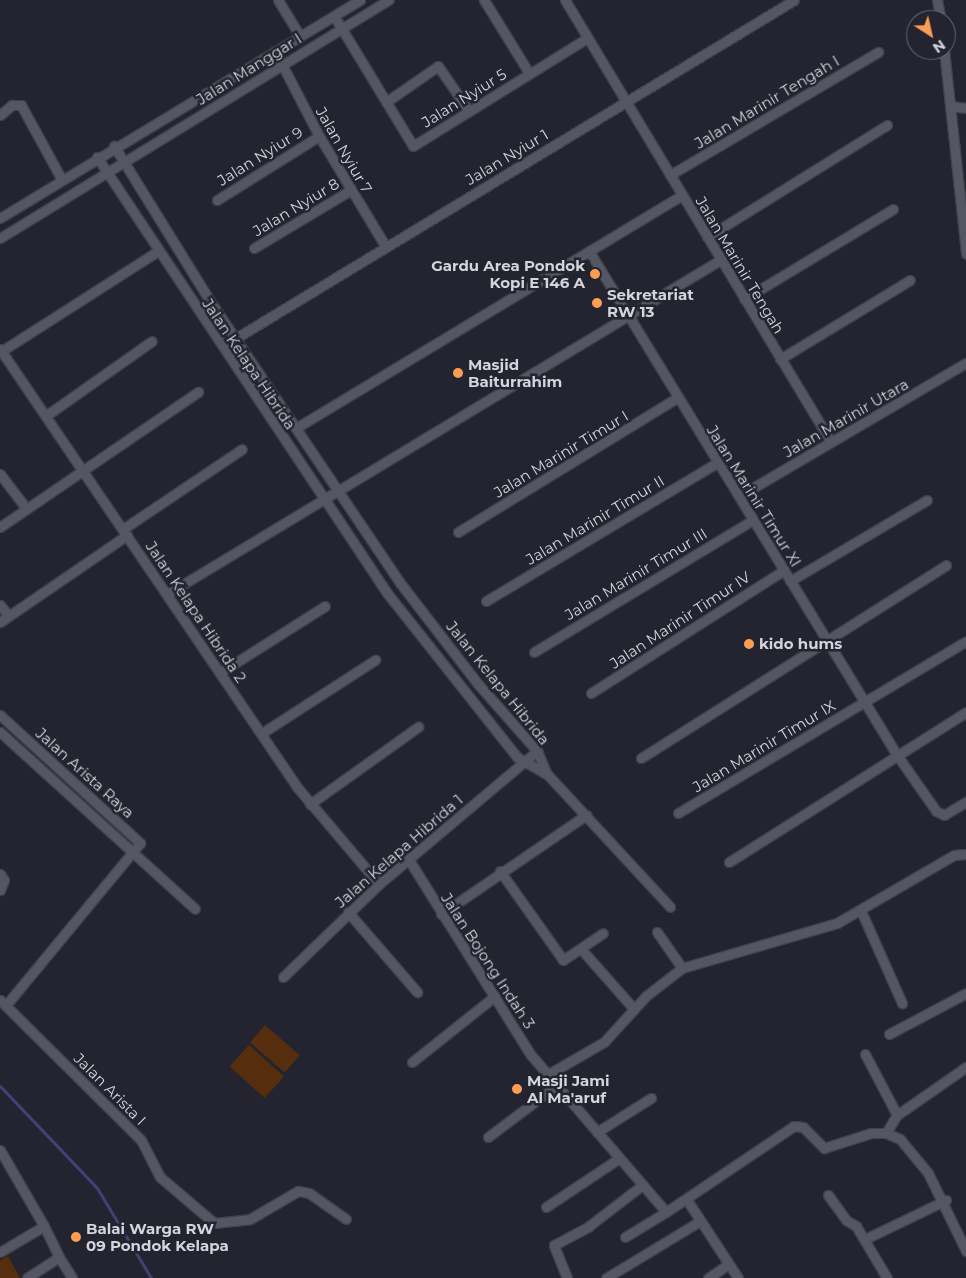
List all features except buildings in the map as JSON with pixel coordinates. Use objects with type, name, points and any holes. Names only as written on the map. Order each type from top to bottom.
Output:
[{"type":"street","points":[[278,0],[300,36]]},
{"type":"street","name":"Jalan Manggar I","points":[[0,218],[114,146],[360,0]]},
{"type":"street","name":"Jalan Manggar I","points":[[0,238],[389,0]]},
{"type":"street","name":"Jalan Nyiur 5","points":[[484,0],[529,73]]},
{"type":"street","name":"Jalan Marinir Tengah","points":[[564,0],[831,442]]},
{"type":"street","name":"Jalan Nyiur 1","points":[[236,338],[794,0]]},
{"type":"street","points":[[334,16],[386,102],[438,66],[469,111]]},
{"type":"street","name":"Jalan Nyiur 5","points":[[386,102],[413,146],[587,38]]},
{"type":"street","name":"Jalan Nyiur 7","points":[[275,51],[319,136],[386,247]]},
{"type":"street","name":"Jalan Marinir Tengah I","points":[[670,175],[878,52]]},
{"type":"street","points":[[945,60],[966,254]]},
{"type":"street","points":[[0,115],[12,105],[21,105],[62,180]]},
{"type":"street","points":[[950,106],[966,108]]},
{"type":"street","points":[[707,237],[888,126]]},
{"type":"street","name":"Jalan Nyiur 9","points":[[217,200],[319,136]]},
{"type":"street","name":"Jalan Kelapa Hibrida","points":[[114,146],[236,338],[401,584],[478,684],[537,751],[547,774]]},
{"type":"street","name":"Jalan Kelapa Hibrida","points":[[97,157],[387,593],[477,711],[523,763],[547,774]]},
{"type":"street","name":"Jalan Nyiur 8","points":[[254,248],[351,190]]},
{"type":"street","points":[[296,428],[682,195]]},
{"type":"street","points":[[744,299],[893,209]]},
{"type":"street","points":[[0,351],[158,251]]},
{"type":"street","name":"Jalan Marinir Timur XI","points":[[589,251],[897,754],[936,811],[944,816],[966,802]]},
{"type":"street","points":[[167,594],[629,317],[720,260]]},
{"type":"street","points":[[780,359],[910,280]]},
{"type":"street","points":[[46,415],[152,341]]},
{"type":"street","name":"Jalan Kelapa Hibrida 2","points":[[0,351],[46,415],[310,804],[378,884]]},
{"type":"street","name":"Jalan Marinir Utara","points":[[739,496],[966,363]]},
{"type":"street","points":[[0,528],[26,508],[198,392]]},
{"type":"street","name":"Jalan Marinir Timur I","points":[[458,532],[678,398]]},
{"type":"street","points":[[0,622],[242,449]]},
{"type":"street","name":"Jalan Marinir Timur II","points":[[486,601],[718,462]]},
{"type":"street","points":[[0,474],[26,508]]},
{"type":"street","points":[[790,581],[927,500]]},
{"type":"street","name":"Jalan Marinir Timur III","points":[[534,652],[753,520]]},
{"type":"street","points":[[641,758],[825,639],[946,565]]},
{"type":"street","name":"Jalan Marinir Timur IV","points":[[591,693],[784,570]]},
{"type":"street","points":[[0,604],[9,616]]},
{"type":"street","points":[[221,672],[325,606]]},
{"type":"street","name":"Jalan Marinir Timur IX","points":[[678,813],[966,641]]},
{"type":"street","points":[[262,733],[375,660]]},
{"type":"street","points":[[729,862],[966,712]]},
{"type":"street","name":"Jalan Arista Raya","points":[[0,715],[133,833],[140,843],[134,855],[0,732]]},
{"type":"street","points":[[310,804],[418,727]]},
{"type":"street","name":"Jalan Kelapa Hibrida 1","points":[[284,977],[378,884],[537,751]]},
{"type":"street","points":[[547,774],[670,907]]},
{"type":"street","points":[[440,914],[586,815]]},
{"type":"street","points":[[547,1075],[604,1042],[634,1009],[682,968],[800,936],[861,911],[954,855],[966,854]]},
{"type":"street","points":[[3,1003],[134,855],[195,909]]},
{"type":"street","name":"Jalan Bojong Indah 3","points":[[409,860],[440,914],[547,1075],[641,1186],[666,1212]]},
{"type":"street","points":[[500,872],[561,958],[567,960],[604,933]]},
{"type":"street","points":[[0,874],[4,880],[0,890]]},
{"type":"street","points":[[861,911],[902,1002]]},
{"type":"street","points":[[348,912],[417,992]]},
{"type":"street","points":[[657,932],[682,968]]},
{"type":"street","points":[[581,949],[634,1009]]},
{"type":"street","points":[[889,1034],[966,993]]},
{"type":"street","points":[[412,1062],[495,996]]},
{"type":"street","name":"Jalan Arista I","points":[[3,1003],[141,1140],[160,1177],[214,1224],[250,1219],[298,1191],[309,1193],[346,1219]]},
{"type":"street","points":[[865,1054],[897,1116]]},
{"type":"street","points":[[886,1133],[897,1116],[966,1067]]},
{"type":"street","points":[[488,1137],[556,1086]]},
{"type":"street","points":[[597,1132],[651,1098]]},
{"type":"street","points":[[625,1237],[687,1200],[716,1176],[794,1126],[803,1127],[824,1148],[871,1133],[886,1133],[907,1146],[946,1200],[966,1251]]},
{"type":"street","points":[[0,1150],[72,1278]]},
{"type":"street","points":[[546,1207],[618,1159]]},
{"type":"street","points":[[568,1278],[555,1248],[641,1186]]},
{"type":"street","points":[[828,1195],[865,1239],[888,1278]]},
{"type":"street","points":[[687,1200],[738,1278]]},
{"type":"street","points":[[865,1239],[946,1200]]},
{"type":"street","points":[[606,1278],[700,1221]]},
{"type":"street","points":[[0,1252],[44,1226]]},
{"type":"street","points":[[26,1278],[59,1257]]},
{"type":"street","points":[[708,1278],[729,1264]]},
{"type":"shaded area","points":[[265,1025],[300,1055],[285,1073],[250,1042]]},
{"type":"shaded area","points":[[249,1045],[284,1076],[265,1098],[230,1067]]},
{"type":"shaded area","points":[[8,1256],[20,1278],[0,1278],[0,1261]]},
{"type":"waterway","points":[[0,1086],[97,1188],[151,1278]]},
{"type":"place","name":"Gardu Area Pondok Kopi E 146 A","points":[[595,274]]},
{"type":"place","name":"Sekretariat RW 13","points":[[597,303]]},
{"type":"place","name":"Masjid Baiturrahim","points":[[458,373]]},
{"type":"place","name":"kido hums","points":[[749,644]]},
{"type":"place","name":"Masji Jami Al Ma'aruf","points":[[517,1089]]},
{"type":"place","name":"Balai Warga RW 09 Pondok Kelapa","points":[[76,1237]]}]
